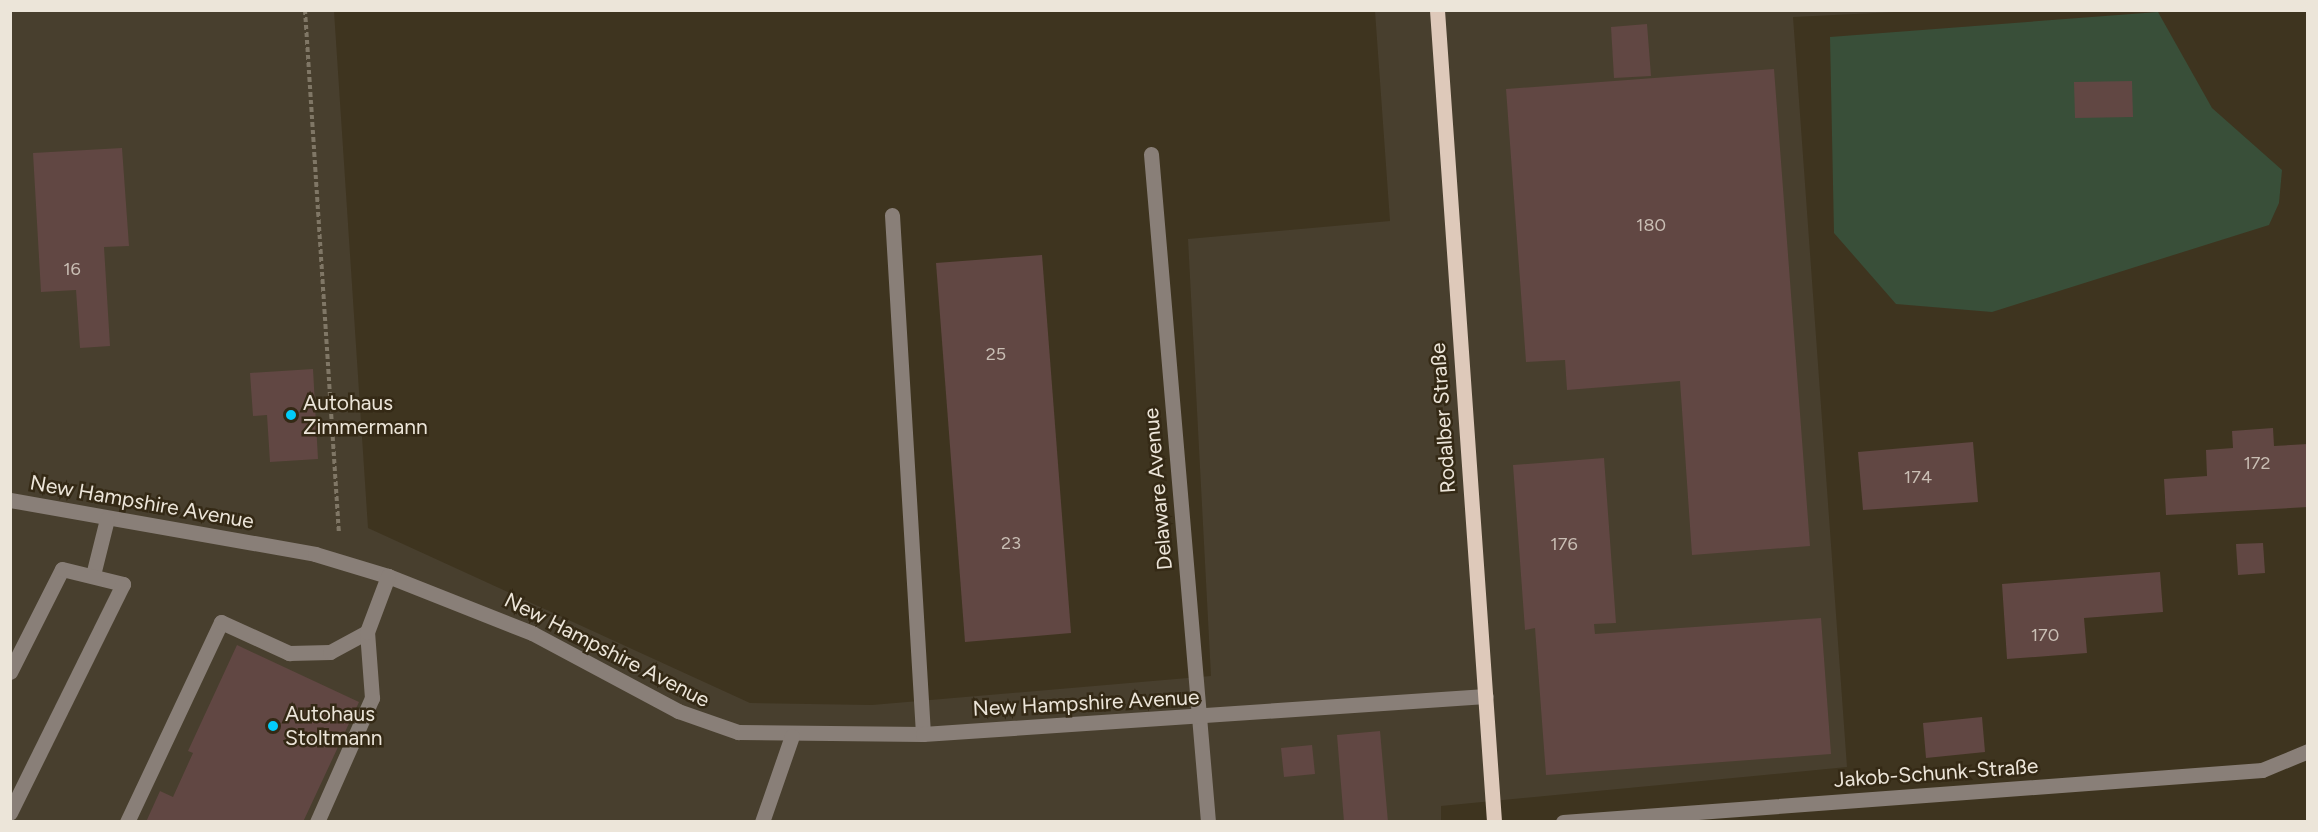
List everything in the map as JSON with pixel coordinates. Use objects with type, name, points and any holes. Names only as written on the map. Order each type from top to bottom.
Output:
[{"type":"main road","name":"Rodalber Straße","points":[[1437,10],[1494,822]]},
{"type":"street","name":"Delaware Avenue","points":[[1151,154],[1208,822]]},
{"type":"street","points":[[892,215],[923,734]]},
{"type":"street","name":"New Hampshire Avenue","points":[[10,500],[341,562],[388,576],[532,633],[710,725],[792,736],[923,734],[1486,696]]},
{"type":"street","points":[[93,575],[107,519]]},
{"type":"street","points":[[10,672],[62,569],[123,584],[10,813]]},
{"type":"street","points":[[317,822],[372,698],[367,632],[388,576]]},
{"type":"street","points":[[127,822],[221,622],[289,653],[330,652],[367,632]]},
{"type":"street","points":[[762,822],[792,736]]},
{"type":"street","name":"Jakob-Schunk-Straße","points":[[1563,822],[2262,770],[2307,751]]},
{"type":"path","points":[[305,10],[341,562]]},
{"type":"shaded area","points":[[10,11],[334,11],[368,528],[750,703],[872,705],[1211,676],[1188,239],[1390,221],[1375,11],[1916,11],[1793,17],[1847,767],[1441,806],[1441,822],[11,821]]},
{"type":"green space","points":[[2158,12],[2212,108],[2282,170],[2279,203],[2269,225],[1992,312],[1896,304],[1834,233],[1830,37]]},
{"type":"building","points":[[1647,24],[1651,76],[1614,78],[1611,27]]},
{"type":"building","points":[[1774,69],[1810,546],[1692,555],[1680,381],[1567,390],[1565,360],[1526,362],[1506,89]]},
{"type":"building","points":[[2132,81],[2133,117],[2075,118],[2074,82]]},
{"type":"building","points":[[122,148],[129,246],[104,247],[110,346],[80,348],[76,290],[41,292],[33,153]]},
{"type":"building","points":[[1042,255],[1071,633],[965,642],[936,263]]},
{"type":"building","name":"Autohaus Zimmermann","points":[[313,369],[318,459],[270,462],[267,415],[253,416],[250,373]]},
{"type":"building","points":[[2273,428],[2274,446],[2308,444],[2308,507],[2166,515],[2164,479],[2207,476],[2206,450],[2233,448],[2232,431]]},
{"type":"building","points":[[1973,442],[1978,502],[1863,510],[1858,452]]},
{"type":"building","points":[[1604,458],[1616,623],[1594,624],[1595,634],[1821,618],[1831,754],[1546,775],[1535,628],[1525,630],[1513,465]]},
{"type":"building","points":[[2263,543],[2265,573],[2238,575],[2236,544]]},
{"type":"building","points":[[2160,572],[2163,612],[2084,618],[2087,653],[2007,659],[2002,584]]},
{"type":"building","name":"Autohaus Stoltmann","points":[[237,645],[359,702],[303,822],[146,822],[160,791],[173,797],[193,753],[188,751]]},
{"type":"building","points":[[1982,717],[1985,752],[1926,758],[1923,723]]},
{"type":"building","points":[[1380,731],[1388,822],[1344,822],[1337,735]]},
{"type":"building","points":[[1312,745],[1315,774],[1284,777],[1281,748]]},
{"type":"place","name":"Autohaus Zimmermann","points":[[291,415]]},
{"type":"place","name":"Autohaus Stoltmann","points":[[273,726]]}]
